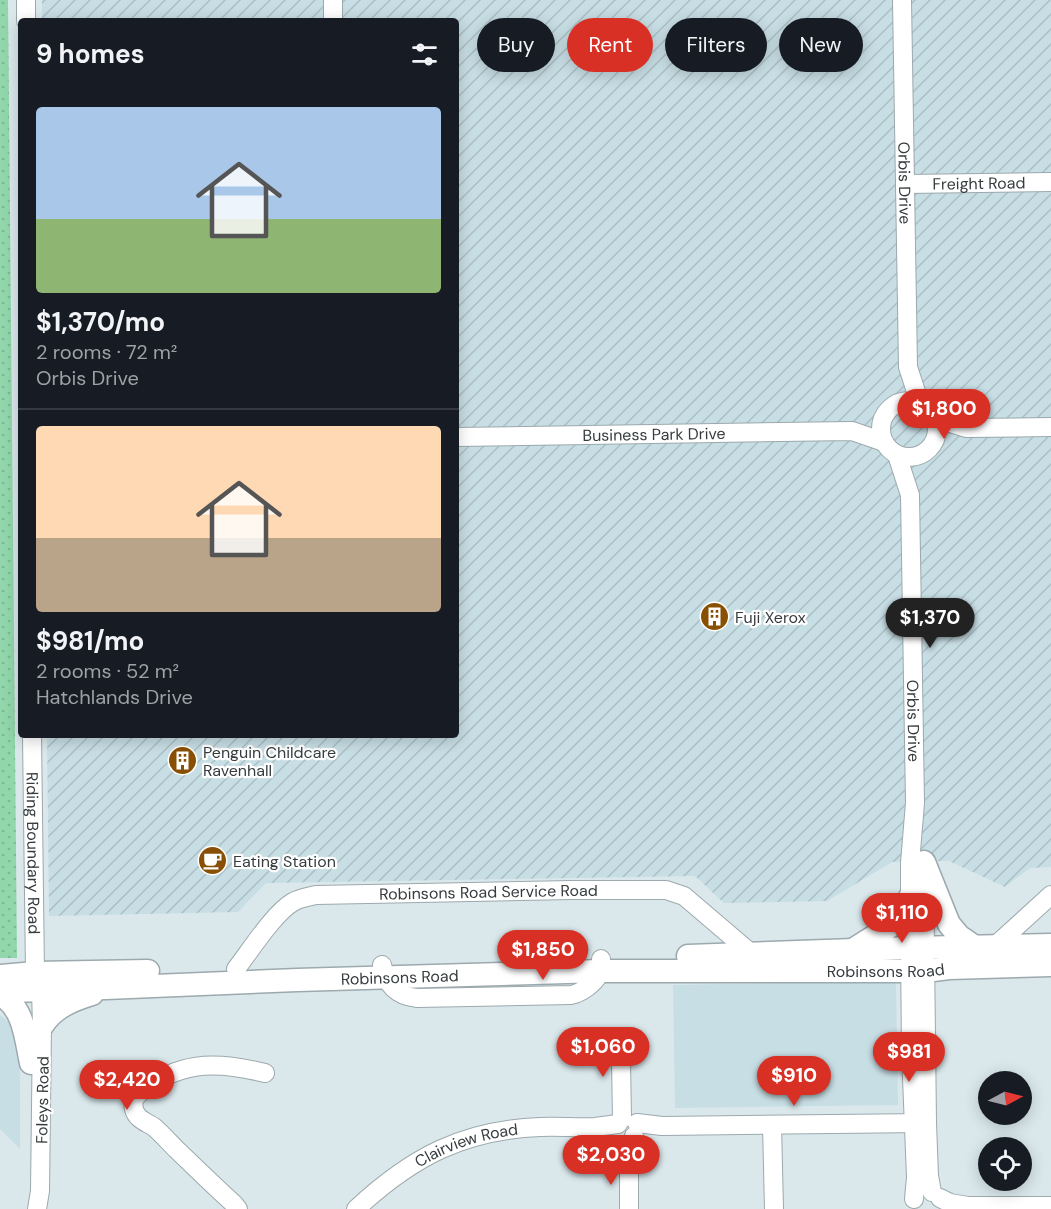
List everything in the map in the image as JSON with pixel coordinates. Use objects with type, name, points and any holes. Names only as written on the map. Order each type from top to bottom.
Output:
[{"type":"main road","points":[[924,862],[949,924],[959,936],[985,946]]},
{"type":"main road","points":[[852,950],[894,924],[910,897]]},
{"type":"main road","name":"Robinsons Road","points":[[0,976],[35,984],[110,988],[383,972],[601,965],[752,954],[1051,945]]},
{"type":"main road","name":"Robinsons Road","points":[[601,965],[918,971],[1051,965]]},
{"type":"main road","name":"Robinsons Road","points":[[0,993],[35,984],[236,969],[383,972]]},
{"type":"main road","points":[[42,1026],[55,1010],[110,988]]},
{"type":"main road","points":[[0,993],[9,1000],[18,1015],[25,1032],[31,1063]]},
{"type":"street","points":[[26,0],[26,18]]},
{"type":"street","points":[[333,0],[333,18]]},
{"type":"street","name":"Orbis Drive","points":[[902,0],[908,367],[920,404]]},
{"type":"street","name":"Freight Road","points":[[905,184],[1051,182]]},
{"type":"street","name":"Orbis Drive","points":[[890,410],[908,367]]},
{"type":"street","points":[[927,449],[936,435],[936,426],[934,418],[926,407],[904,402],[890,410],[882,425],[884,442],[897,455],[905,457],[914,457],[966,428]]},
{"type":"street","name":"Business Park Drive","points":[[852,431],[890,410]]},
{"type":"street","points":[[934,418],[966,428],[1051,427]]},
{"type":"street","name":"Business Park Drive","points":[[459,437],[852,431],[884,442]]},
{"type":"street","name":"Orbis Drive","points":[[910,495],[927,449]]},
{"type":"street","name":"Orbis Drive","points":[[897,455],[910,495],[915,803],[910,863],[910,897],[917,948]]},
{"type":"street","name":"Riding Boundary Road","points":[[32,738],[35,984]]},
{"type":"street","name":"Orbis Drive","points":[[915,803],[924,862],[917,948]]},
{"type":"street","name":"Robinsons Road Service Road","points":[[236,969],[286,907],[295,900],[315,895],[666,890],[684,896],[752,954]]},
{"type":"street","points":[[985,946],[1051,895]]},
{"type":"street","points":[[913,1204],[921,1123],[917,948]]},
{"type":"street","name":"Foleys Road","points":[[35,984],[42,1026],[40,1191],[35,1209]]},
{"type":"street","name":"Foleys Road","points":[[35,984],[31,1063],[30,1191],[35,1209]]},
{"type":"street","points":[[621,1061],[629,1162],[629,1209]]},
{"type":"street","points":[[232,1205],[154,1128],[145,1111],[144,1096],[147,1087],[170,1073],[184,1068],[232,1066],[265,1073]]},
{"type":"street","points":[[921,1123],[929,1176],[948,1203]]},
{"type":"street","name":"Clairview Road","points":[[356,1209],[386,1182],[417,1161],[452,1144],[481,1134],[540,1127],[627,1128],[921,1123]]},
{"type":"street","points":[[772,1125],[774,1209]]},
{"type":"street","points":[[913,1204],[924,1192],[948,1203],[1051,1206]]},
{"type":"shaded area","points":[[42,0],[1051,0],[1051,867],[1030,868],[1005,887],[949,861],[892,862],[827,901],[724,903],[695,876],[266,883],[238,912],[49,916],[47,738],[459,738],[459,18],[42,18]]},
{"type":"shaded area","points":[[896,981],[898,1105],[675,1108],[673,985]]},
{"type":"shaded area","points":[[0,1015],[12,1024],[20,1050],[20,1149],[0,1129]]},
{"type":"green space","points":[[0,0],[8,0],[17,958],[0,958]]},
{"type":"place","name":"Fuji Xerox","points":[[714,617]]},
{"type":"place","name":"Penguin Childcare Ravenhall","points":[[182,761]]},
{"type":"place","name":"Eating Station","points":[[212,861]]}]
